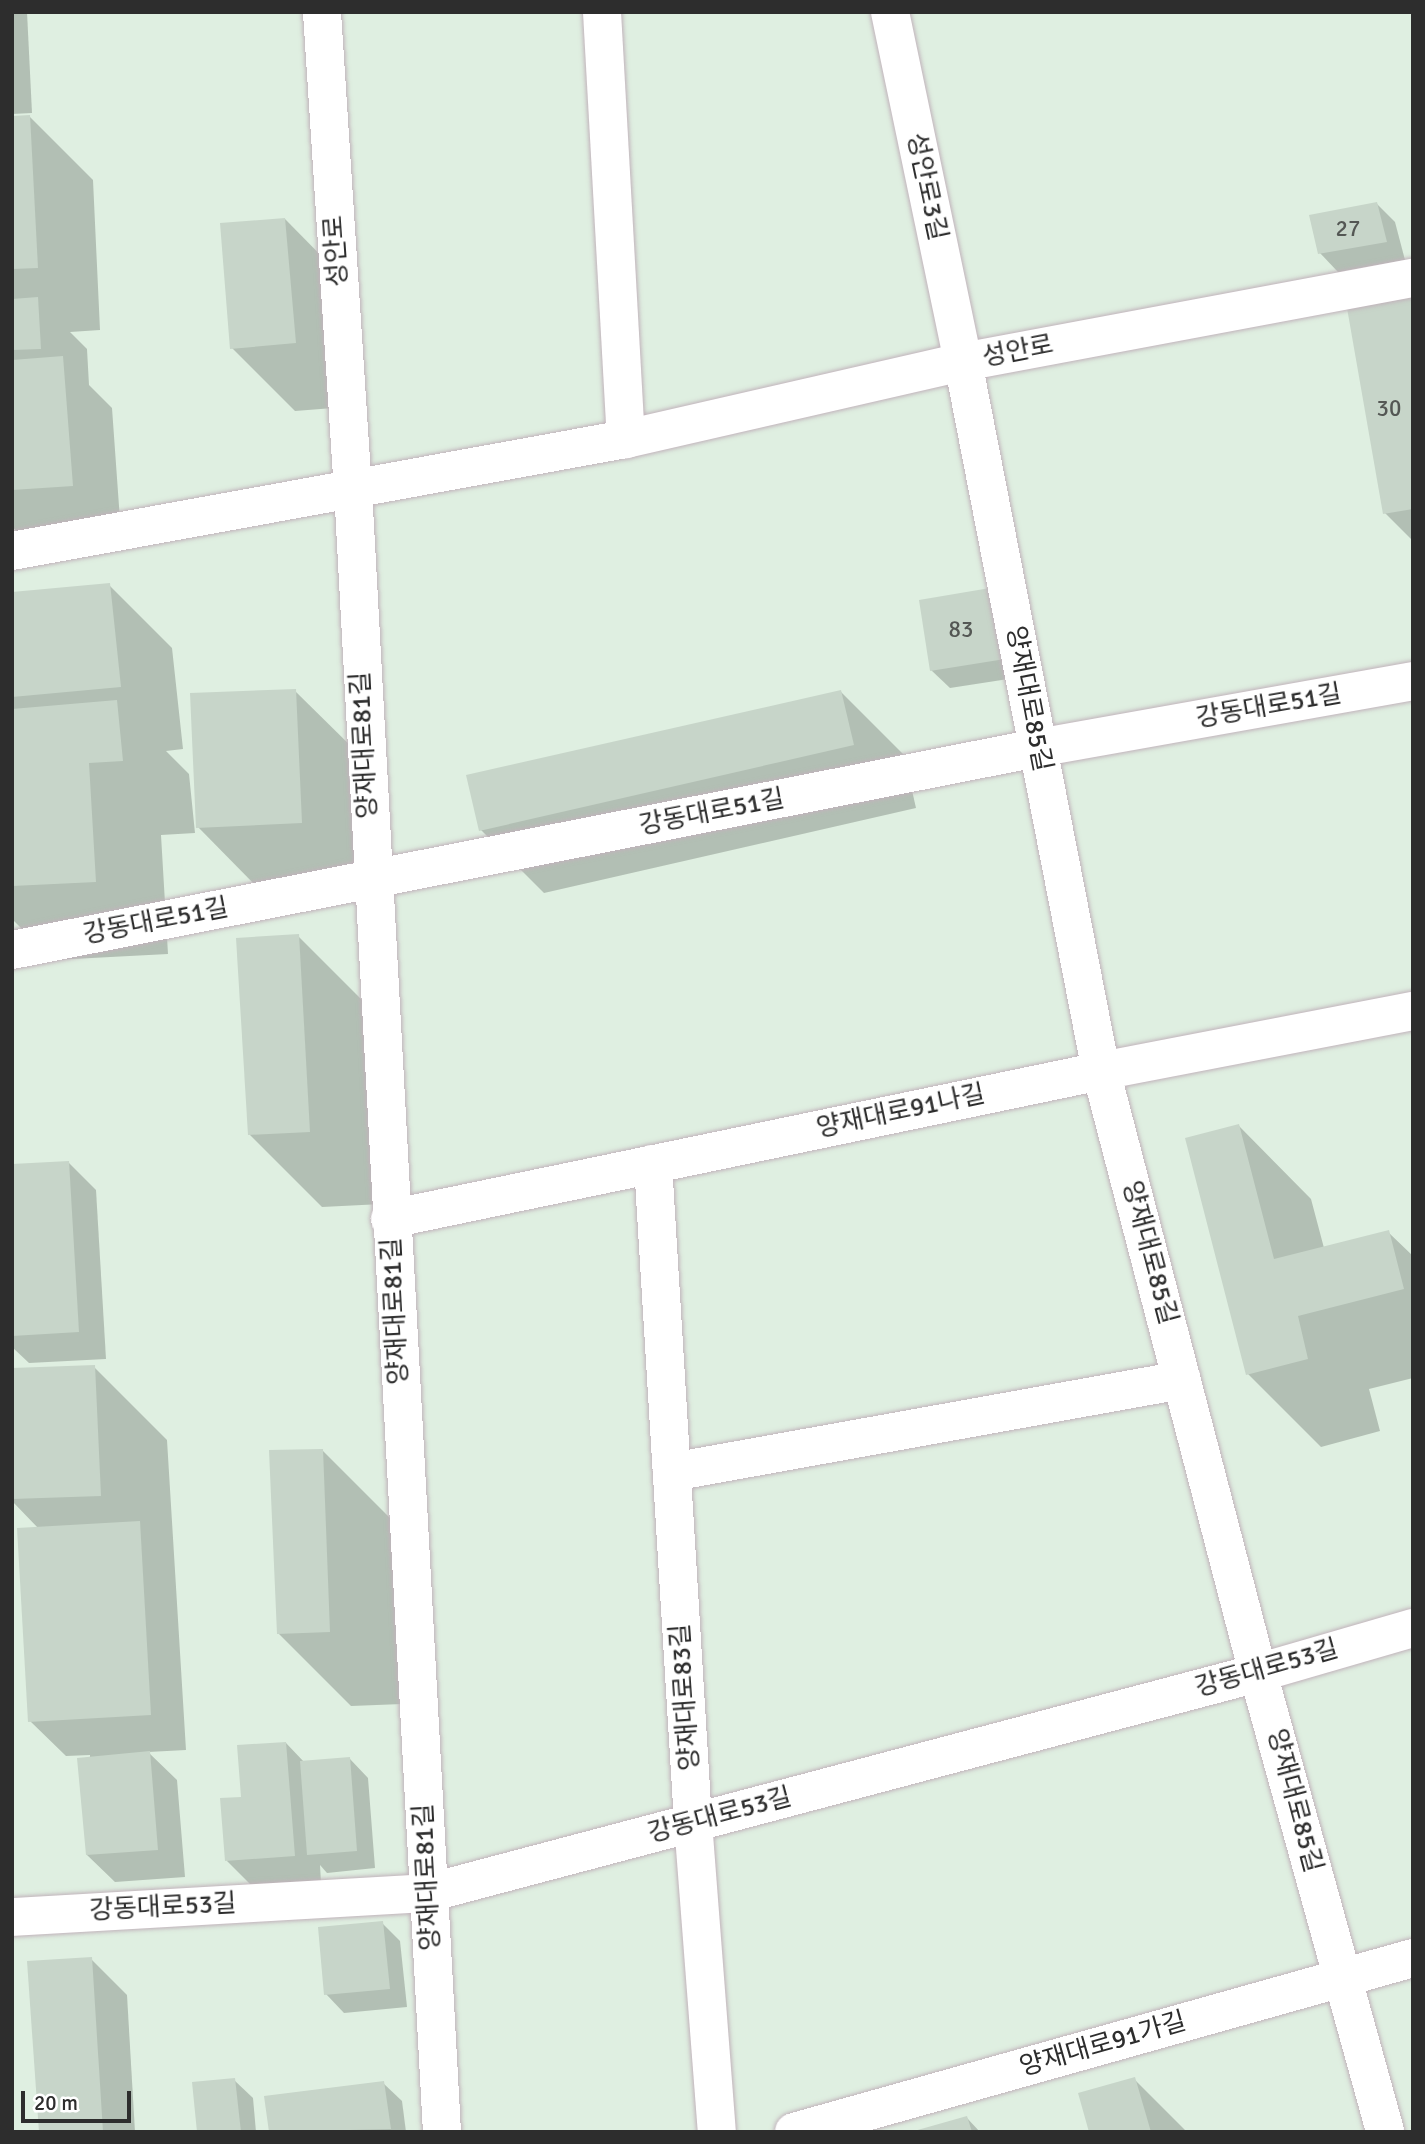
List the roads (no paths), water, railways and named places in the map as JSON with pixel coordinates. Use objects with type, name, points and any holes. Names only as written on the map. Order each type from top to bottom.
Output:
[{"type":"street","name":"성안로","points":[[322,12],[353,489]]},
{"type":"street","points":[[602,12],[626,439]]},
{"type":"street","name":"성안로3길","points":[[890,12],[963,362]]},
{"type":"street","name":"성안로","points":[[12,551],[626,439],[963,362],[1413,278]]},
{"type":"street","name":"양재대로85길","points":[[963,362],[1101,1071],[1258,1673],[1385,2132]]},
{"type":"street","name":"양재대로81길","points":[[353,489],[390,1219],[442,2132]]},
{"type":"street","name":"강동대로51길","points":[[12,950],[1037,748],[1413,681]]},
{"type":"street","name":"양재대로91나길","points":[[390,1219],[1101,1071],[1413,1012]]},
{"type":"street","name":"양재대로83길","points":[[653,1164],[693,1822],[717,2132]]},
{"type":"street","points":[[671,1472],[1182,1380]]},
{"type":"street","name":"강동대로53길","points":[[12,1917],[428,1893],[1258,1673],[1413,1628]]},
{"type":"street","name":"양재대로91가길","points":[[794,2132],[1413,1958]]}]
